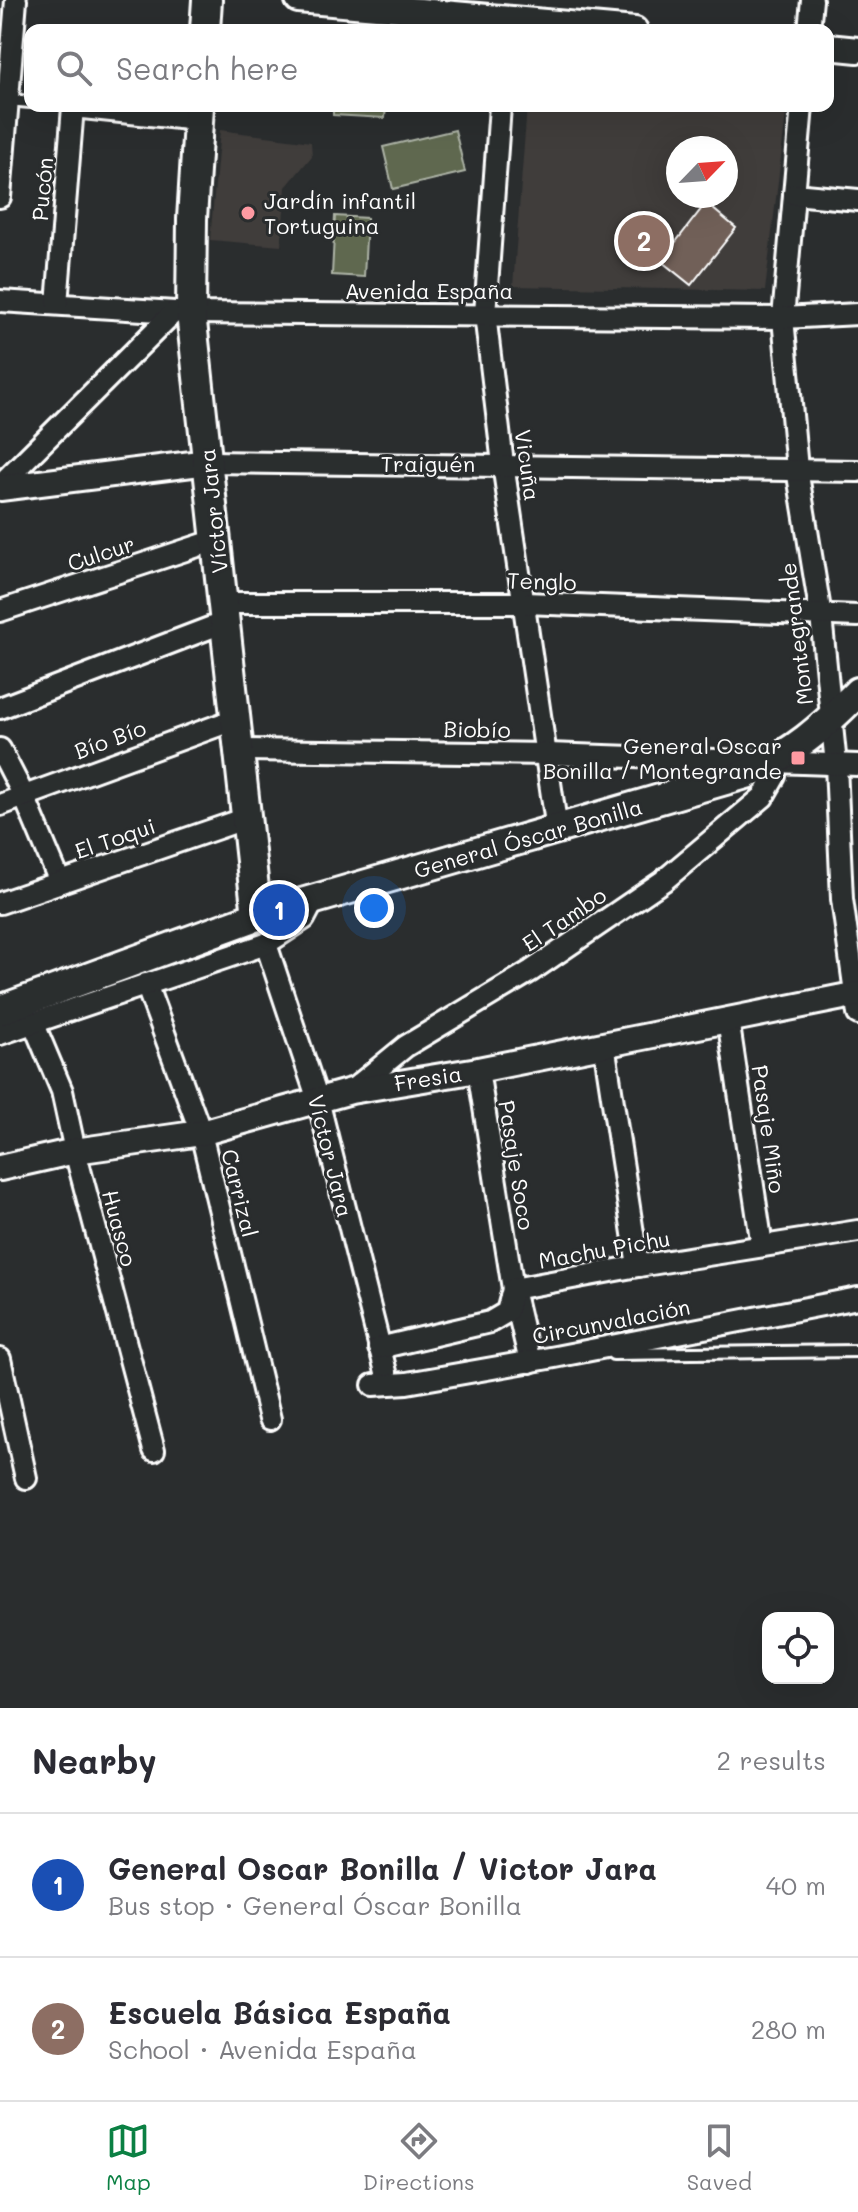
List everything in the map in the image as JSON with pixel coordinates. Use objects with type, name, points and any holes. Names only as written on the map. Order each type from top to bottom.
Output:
[{"type":"main road","points":[[205,24],[207,0]]},
{"type":"main road","name":"Víctor Jara","points":[[199,113],[183,313],[208,462],[257,916]]},
{"type":"main road","name":"General Óscar Bonilla","points":[[0,1010],[257,916],[746,774],[777,761],[806,742],[858,692]]},
{"type":"street","points":[[0,197],[16,0]]},
{"type":"street","points":[[298,0],[580,24]]},
{"type":"street","points":[[810,24],[812,0]]},
{"type":"street","points":[[834,48],[858,50]]},
{"type":"street","name":"Pucón","points":[[57,304],[73,112]]},
{"type":"street","points":[[178,112],[199,113]]},
{"type":"street","name":"Vicuña","points":[[500,112],[485,314],[503,464],[557,830]]},
{"type":"street","name":"Montegrande","points":[[801,112],[783,318],[797,469],[821,616],[850,899],[857,1001]]},
{"type":"street","points":[[794,194],[858,200]]},
{"type":"street","name":"Avenida España","points":[[0,301],[183,313],[783,318],[858,314]]},
{"type":"street","points":[[0,486],[183,313]]},
{"type":"street","name":"Traiguén","points":[[0,486],[208,462],[858,471]]},
{"type":"street","name":"Culcur","points":[[0,611],[216,540]]},
{"type":"street","name":"Tenglo","points":[[0,708],[224,613],[525,603],[858,616]]},
{"type":"street","name":"Bío Bío","points":[[0,805],[236,719]]},
{"type":"street","points":[[0,749],[24,796],[60,882]]},
{"type":"street","name":"Biobío","points":[[239,750],[548,754],[858,765]]},
{"type":"street","name":"El Tambo","points":[[351,1091],[406,1046],[531,971],[663,881],[763,797],[775,776],[777,761]]},
{"type":"street","name":"El Toqui","points":[[0,903],[247,818]]},
{"type":"street","points":[[0,1034],[266,944],[304,919],[314,900]]},
{"type":"street","name":"Víctor Jara","points":[[266,944],[318,1100],[379,1348],[379,1378]]},
{"type":"street","name":"Carrizal","points":[[146,984],[201,1133],[270,1419]]},
{"type":"street","name":"Fresia","points":[[0,1168],[75,1151],[201,1133],[351,1091],[478,1070],[728,1019],[857,1001]]},
{"type":"street","name":"Pasaje Miño","points":[[728,1019],[762,1246]]},
{"type":"street","name":"Huasco","points":[[33,1022],[62,1091],[154,1450]]},
{"type":"street","points":[[604,1044],[638,1266]]},
{"type":"street","name":"Pasaje Soco","points":[[478,1070],[513,1289],[530,1362]]},
{"type":"street","name":"Machu Pichu","points":[[379,1348],[490,1322],[507,1312],[513,1289],[858,1231]]},
{"type":"street","name":"Circunvalación","points":[[379,1378],[407,1383],[858,1298]]},
{"type":"street","points":[[0,1359],[26,1478]]},
{"type":"lane","points":[[8,100],[24,101]]},
{"type":"lane","points":[[571,1354],[858,1351]]},
{"type":"shaded area","points":[[527,112],[786,112],[765,291],[513,286]]},
{"type":"shaded area","name":"Jardín infantil Tortuguina","points":[[220,130],[311,142],[312,156],[286,187],[281,246],[210,240]]},
{"type":"green space","points":[[333,112],[386,112],[385,118],[333,115]]},
{"type":"green space","points":[[455,130],[465,172],[393,189],[383,147]]},
{"type":"green space","points":[[335,216],[367,218],[364,277],[332,275]]},
{"type":"building","points":[[702,208],[712,208],[736,228],[691,285],[661,261]]},
{"type":"place","name":"Jardín infantil Tortuguina","points":[[248,213]]},
{"type":"place","name":"Escuela Básica España","points":[[644,241]]},
{"type":"place","name":"General Oscar Bonilla / Montegrande","points":[[798,758]]},
{"type":"place","name":"General Oscar Bonilla / Victor Jara","points":[[279,910]]}]
